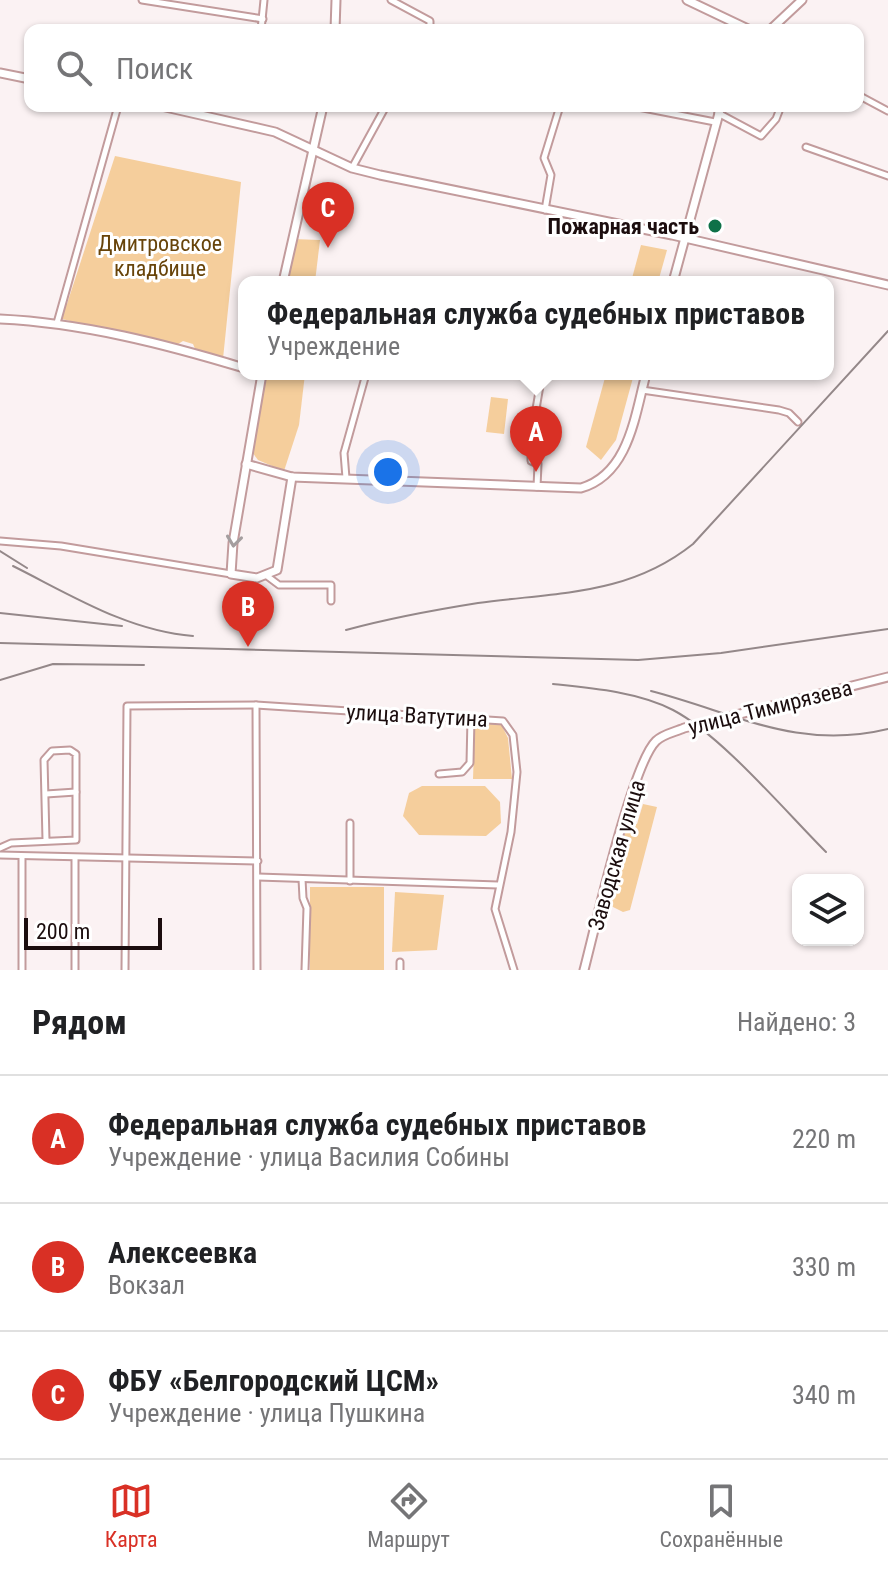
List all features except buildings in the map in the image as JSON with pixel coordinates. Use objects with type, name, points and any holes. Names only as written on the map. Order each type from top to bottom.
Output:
[{"type":"street","points":[[142,0],[263,19]]},
{"type":"street","points":[[262,24],[264,0]]},
{"type":"street","points":[[335,24],[336,0]]},
{"type":"street","points":[[391,0],[430,21],[430,24]]},
{"type":"street","points":[[687,0],[737,24]]},
{"type":"street","points":[[778,23],[802,0]]},
{"type":"street","points":[[0,73],[24,78]]},
{"type":"street","points":[[864,98],[888,111]]},
{"type":"street","points":[[57,323],[116,112]]},
{"type":"street","points":[[187,112],[275,132],[352,168],[684,238],[886,285]]},
{"type":"street","points":[[284,276],[322,112]]},
{"type":"street","points":[[352,168],[383,112]]},
{"type":"street","points":[[545,210],[551,175],[544,158],[558,112]]},
{"type":"street","points":[[697,112],[718,114],[761,136],[779,112]]},
{"type":"street","points":[[674,276],[718,114]]},
{"type":"street","points":[[806,147],[888,176]]},
{"type":"street","points":[[0,319],[57,323],[238,367]]},
{"type":"street","points":[[231,574],[261,380]]},
{"type":"street","points":[[346,478],[344,453],[364,380]]},
{"type":"street","points":[[537,487],[539,471],[538,464],[531,461],[531,438],[541,380]]},
{"type":"street","points":[[246,464],[292,477],[581,488],[592,485],[614,467],[623,451],[644,380]]},
{"type":"street","points":[[642,390],[779,410],[789,413],[798,422]]},
{"type":"street","points":[[0,541],[61,546],[253,579],[267,576],[277,570],[292,477]]},
{"type":"street","points":[[267,576],[279,585],[331,585],[331,601]]},
{"type":"street","name":"улица Тимирязева","points":[[654,742],[684,728],[888,677]]},
{"type":"street","points":[[256,705],[257,970]]},
{"type":"street","name":"улица Ватутина","points":[[124,858],[127,706],[256,705],[440,720],[471,718],[503,721],[513,735],[517,772],[511,832],[495,909],[514,970]]},
{"type":"street","points":[[439,774],[462,772],[470,763],[471,718]]},
{"type":"street","name":"Заводская улица","points":[[584,970],[630,802],[654,742]]},
{"type":"street","points":[[0,848],[46,840],[76,840],[76,754],[70,750],[47,754],[46,840]]},
{"type":"street","points":[[46,794],[76,792]]},
{"type":"street","points":[[350,823],[350,881]]},
{"type":"street","points":[[0,855],[258,861]]},
{"type":"street","points":[[22,857],[22,970]]},
{"type":"street","points":[[75,858],[75,970]]},
{"type":"street","points":[[124,858],[125,970]]},
{"type":"street","points":[[258,877],[498,885]]},
{"type":"street","points":[[302,879],[307,908],[305,970]]},
{"type":"street","points":[[400,962],[400,970]]},
{"type":"green space","name":"Дмитровское кладбище","points":[[115,156],[241,182],[223,359],[196,351],[193,344],[183,341],[175,346],[62,319],[64,303],[67,304]]},
{"type":"green space","points":[[293,239],[320,240],[316,276],[285,276]]},
{"type":"green space","points":[[641,245],[667,250],[660,276],[633,276]]},
{"type":"green space","points":[[266,380],[304,380],[299,425],[284,471],[258,460],[252,452]]},
{"type":"green space","points":[[604,380],[632,380],[616,440],[601,460],[586,447]]},
{"type":"green space","points":[[491,397],[508,399],[504,434],[486,432]]},
{"type":"green space","points":[[475,721],[501,724],[508,738],[512,779],[473,779]]},
{"type":"green space","points":[[422,786],[485,786],[500,802],[501,823],[486,836],[419,835],[403,816],[409,793]]},
{"type":"green space","points":[[643,804],[657,807],[630,910],[623,912],[605,903],[628,822],[637,824]]},
{"type":"green space","points":[[310,887],[384,887],[384,970],[310,970]]},
{"type":"green space","points":[[395,892],[444,895],[437,950],[392,952]]},
{"type":"railway","points":[[346,630],[478,603],[591,589],[643,574],[668,561],[693,544],[888,331]]},
{"type":"railway","points":[[0,551],[27,568]]},
{"type":"railway","points":[[13,566],[78,600],[123,619],[169,633],[193,636]]},
{"type":"railway","points":[[0,613],[122,626]]},
{"type":"railway","points":[[0,643],[638,660],[721,653],[888,629]]},
{"type":"railway","points":[[0,680],[53,664],[144,665]]},
{"type":"railway","points":[[553,684],[630,695],[673,710],[732,755],[826,852]]},
{"type":"railway","points":[[651,691],[795,732],[855,735],[888,729]]},
{"type":"place","name":"Пожарная часть","points":[[715,226]]},
{"type":"place","name":"ФБУ «Белгородский ЦСМ»","points":[[328,248]]},
{"type":"place","name":"Федеральная служба судебных приставов","points":[[536,472]]},
{"type":"place","name":"Алексеевка","points":[[248,647]]}]
